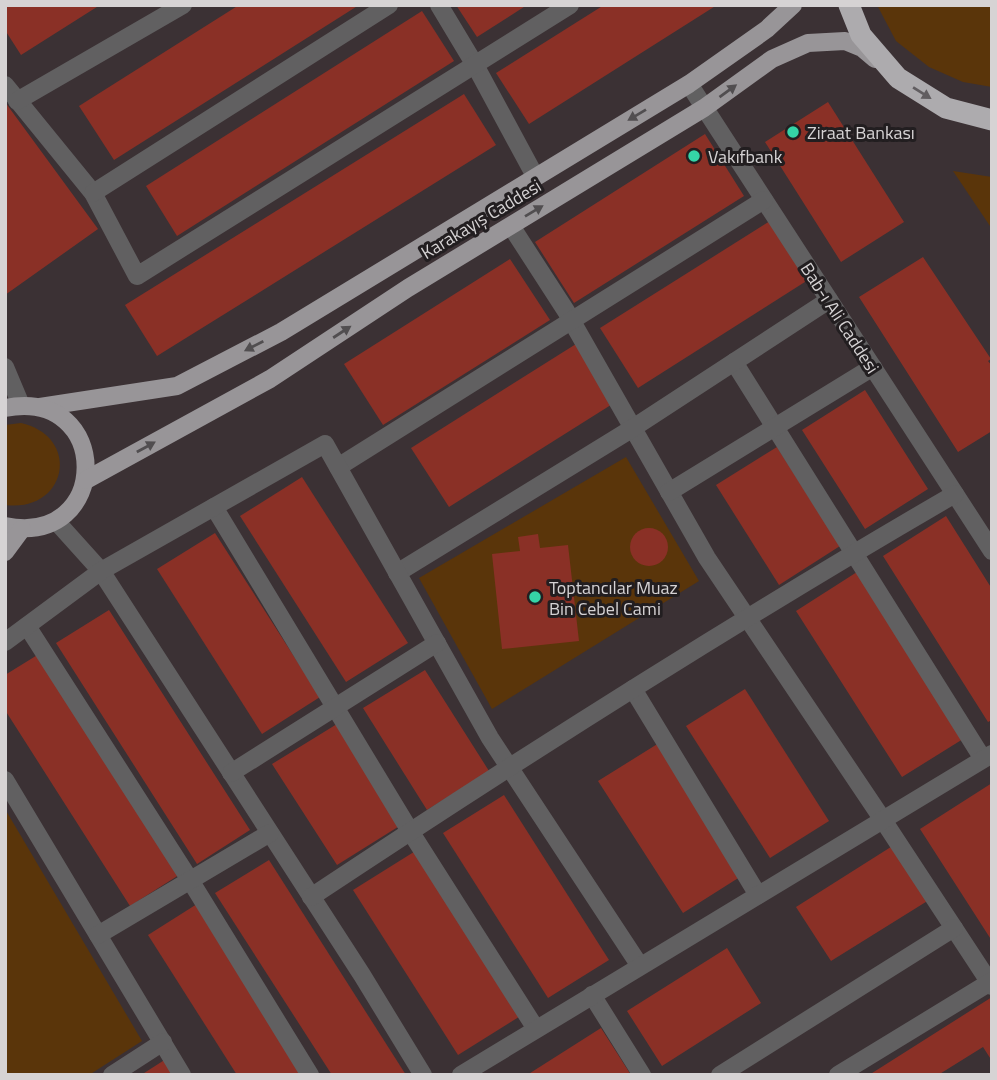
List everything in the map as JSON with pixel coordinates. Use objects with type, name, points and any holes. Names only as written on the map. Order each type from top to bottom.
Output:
[{"type":"highway","points":[[849,5],[861,35],[898,78],[946,108],[992,120]]},
{"type":"main road","name":"Karakayış Caddesi","points":[[40,407],[177,386],[281,332],[688,84],[767,29],[793,5]]},
{"type":"main road","name":"Karakayış Caddesi","points":[[86,480],[270,379],[408,288],[704,108],[772,59],[808,43],[845,41],[862,48],[898,78]]},
{"type":"main road","points":[[5,552],[14,527],[39,528],[56,521],[70,510],[80,496],[86,480],[87,461],[82,443],[72,427],[58,415],[40,407],[13,407]]},
{"type":"street","points":[[17,102],[183,5]]},
{"type":"street","points":[[93,192],[389,5]]},
{"type":"street","points":[[439,5],[535,176]]},
{"type":"street","points":[[5,85],[93,192],[137,276],[570,5]]},
{"type":"street","name":"Bab-ı Ali Caddesi","points":[[688,84],[992,551]]},
{"type":"street","points":[[338,467],[764,200]]},
{"type":"street","points":[[511,226],[571,320],[707,558],[991,983],[838,1075]]},
{"type":"street","points":[[397,573],[633,428],[829,299]]},
{"type":"street","points":[[461,1075],[988,757],[853,553],[734,362]]},
{"type":"street","points":[[5,367],[13,407]]},
{"type":"street","points":[[669,492],[873,367]]},
{"type":"street","points":[[5,642],[101,571],[325,444],[508,766],[640,966]]},
{"type":"street","points":[[312,897],[508,766],[853,553],[954,494]]},
{"type":"street","points":[[214,507],[410,831],[537,1029]]},
{"type":"street","points":[[56,521],[101,571],[312,897],[423,1075]]},
{"type":"street","points":[[27,626],[190,880],[310,1075]]},
{"type":"street","points":[[231,773],[436,643]]},
{"type":"street","points":[[633,689],[758,895]]},
{"type":"street","points":[[5,780],[183,1075]]},
{"type":"street","points":[[98,935],[270,833]]},
{"type":"street","points":[[720,1075],[954,928]]},
{"type":"street","points":[[592,995],[642,1075]]},
{"type":"street","points":[[112,1075],[163,1042]]},
{"type":"shaded area","points":[[5,5],[992,5],[992,1075],[5,1075]]},
{"type":"shaded area","points":[[877,5],[992,5],[992,87],[963,82],[929,67],[896,41]]},
{"type":"shaded area","points":[[953,171],[992,177],[992,229]]},
{"type":"shaded area","points":[[21,423],[40,431],[53,443],[59,457],[59,472],[53,486],[42,498],[26,504],[5,505],[5,425]]},
{"type":"shaded area","points":[[626,457],[699,581],[492,709],[419,578]]},
{"type":"shaded area","points":[[5,809],[142,1041],[89,1075],[5,1075]]},
{"type":"building","points":[[5,5],[100,5],[21,55],[5,30]]},
{"type":"building","points":[[239,5],[359,5],[114,160],[79,106]]},
{"type":"building","points":[[456,5],[527,5],[477,37]]},
{"type":"building","points":[[604,5],[717,5],[529,124],[496,73]]},
{"type":"building","points":[[422,11],[454,61],[177,236],[146,186]]},
{"type":"building","points":[[464,94],[496,145],[157,356],[125,305]]},
{"type":"building","points":[[5,102],[98,229],[5,295]]},
{"type":"building","points":[[828,102],[904,222],[841,262],[765,142]]},
{"type":"building","points":[[705,134],[744,196],[574,303],[535,242]]},
{"type":"building","points":[[770,221],[808,280],[638,388],[600,328]]},
{"type":"building","points":[[923,257],[991,359],[988,361],[992,366],[992,431],[958,452],[859,297]]},
{"type":"building","points":[[510,259],[550,320],[383,425],[344,364]]},
{"type":"building","points":[[576,344],[614,403],[449,507],[411,448]]},
{"type":"building","points":[[865,390],[928,489],[865,529],[802,430]]},
{"type":"building","points":[[777,447],[840,546],[779,585],[716,485]]},
{"type":"building","points":[[302,477],[408,643],[346,682],[240,516]]},
{"type":"building","points":[[946,516],[992,589],[992,720],[988,722],[883,556]]},
{"type":"building","points":[[649,528],[662,534],[668,547],[662,560],[649,566],[636,560],[630,547],[636,534]]},
{"type":"building","points":[[215,533],[320,697],[262,734],[157,569]]},
{"type":"building","name":"Toptancılar Muaz Bin Cebel Cami","points":[[538,534],[540,548],[568,545],[579,641],[502,649],[492,554],[520,551],[518,537]]},
{"type":"building","points":[[857,572],[963,739],[902,777],[796,611]]},
{"type":"building","points":[[109,610],[250,830],[197,864],[56,643]]},
{"type":"building","points":[[39,654],[179,875],[130,906],[5,710],[5,675]]},
{"type":"building","points":[[425,670],[489,771],[427,810],[363,708]]},
{"type":"building","points":[[745,689],[829,821],[770,858],[686,726]]},
{"type":"building","points":[[337,724],[401,825],[337,865],[272,764]]},
{"type":"building","points":[[659,743],[743,875],[683,913],[598,781]]},
{"type":"building","points":[[992,783],[992,941],[920,829]]},
{"type":"building","points":[[504,795],[609,960],[548,998],[443,833]]},
{"type":"building","points":[[894,845],[929,900],[831,961],[796,907]]},
{"type":"building","points":[[417,850],[522,1015],[458,1055],[353,890]]},
{"type":"building","points":[[269,860],[406,1075],[332,1075],[215,893]]},
{"type":"building","points":[[197,904],[306,1075],[237,1075],[148,935]]},
{"type":"building","points":[[727,948],[761,1003],[662,1066],[627,1011]]},
{"type":"building","points":[[992,997],[992,1061],[983,1047],[938,1075],[869,1075]]},
{"type":"building","points":[[601,1028],[631,1075],[527,1075]]},
{"type":"building","points":[[166,1059],[176,1075],[141,1075]]},
{"type":"place","name":"Ziraat Bankası","points":[[793,132]]},
{"type":"place","name":"Vakıfbank","points":[[694,156]]},
{"type":"place","name":"Toptancılar Muaz Bin Cebel Cami","points":[[535,597]]}]
